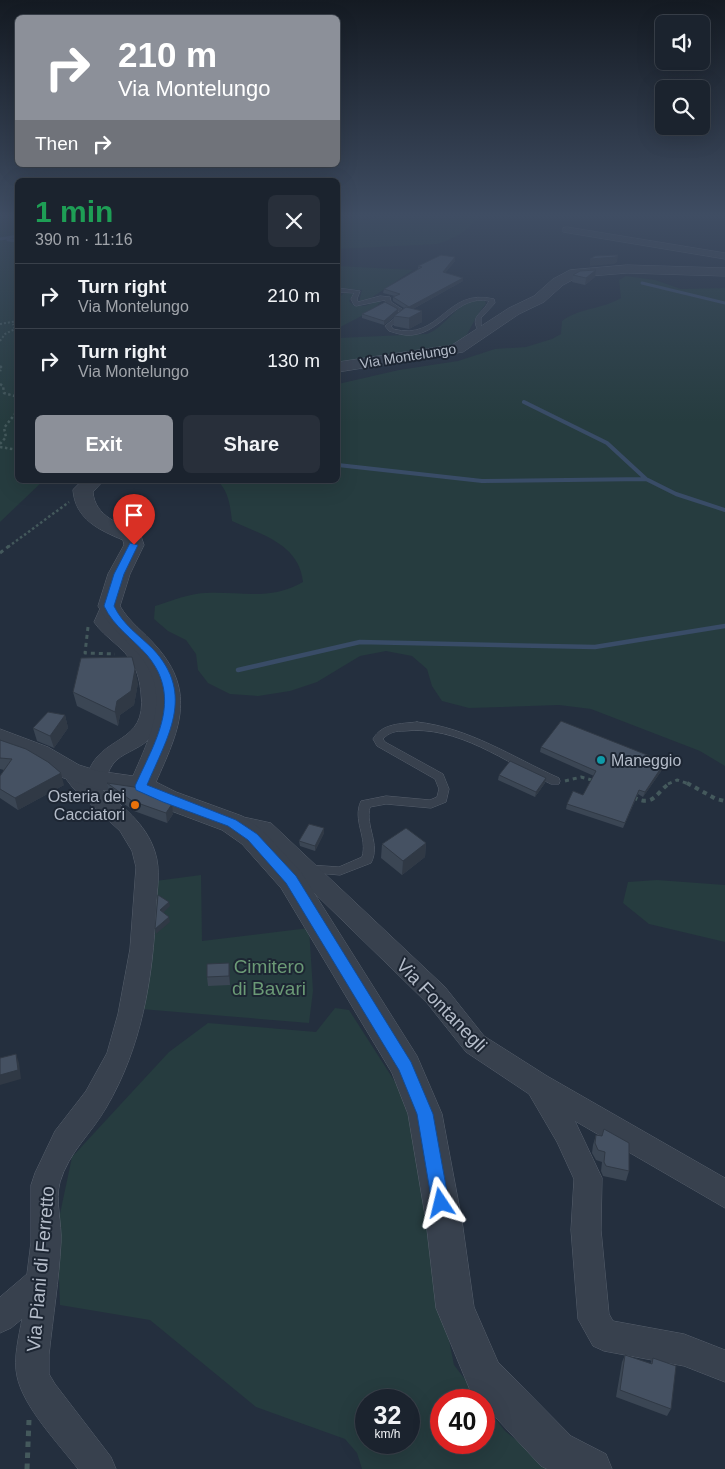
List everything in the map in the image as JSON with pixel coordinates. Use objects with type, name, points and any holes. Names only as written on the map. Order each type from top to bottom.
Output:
[{"type":"street","name":"Via Montelungo","points":[[340,367],[449,352],[468,344],[482,332],[514,311],[539,299],[555,285]]},
{"type":"street","points":[[89,485],[86,508],[104,525],[133,537],[134,545],[119,574],[103,622],[130,646],[147,668],[150,680],[152,710],[140,735],[106,756],[100,765],[96,780]]},
{"type":"street","points":[[109,606],[115,620],[150,652],[168,686],[171,707],[169,721],[140,786]]},
{"type":"street","points":[[0,738],[39,753],[70,771],[96,780],[140,786],[167,799],[232,823],[252,837],[291,880],[405,1066],[425,1114],[444,1221],[455,1308],[484,1376],[556,1451],[591,1469]]},
{"type":"street","name":"Via Piani di Ferretto","points":[[70,771],[83,787],[116,811],[138,838],[146,858],[147,867],[140,959],[131,1014],[119,1055],[96,1100],[65,1140],[45,1185],[46,1242],[34,1346],[33,1376],[43,1396],[100,1469]]},
{"type":"street","name":"Via Fontanegli","points":[[232,823],[263,829],[303,868],[334,894],[388,950],[436,994],[475,1044],[538,1085],[725,1194]]},
{"type":"street","points":[[538,1085],[567,1133],[588,1178],[586,1230],[594,1319],[604,1335],[684,1350],[725,1366]]},
{"type":"street","points":[[0,1317],[43,1280]]},
{"type":"lane","points":[[340,290],[358,292],[354,299],[356,304],[365,304],[377,298],[388,298],[388,303],[405,313],[388,326],[391,330],[409,334],[427,328],[470,298],[486,298],[492,300],[492,304],[478,318],[478,326],[482,332]]},
{"type":"lane","points":[[303,868],[340,871],[366,860],[371,846],[362,811],[364,804],[386,800],[431,804],[442,800],[444,789],[439,777],[381,744],[378,740],[384,731],[409,726],[433,726],[458,733],[555,781]]},
{"type":"path","points":[[0,324],[13,324],[15,328],[5,334],[0,341]]},
{"type":"path","points":[[0,366],[2,368],[0,372]]},
{"type":"path","points":[[0,384],[3,386],[4,393],[15,396]]},
{"type":"path","points":[[15,414],[4,428],[6,436],[0,445],[15,449]]},
{"type":"path","points":[[0,553],[89,485]]},
{"type":"path","points":[[555,781],[581,777],[598,782]]},
{"type":"path","points":[[625,794],[643,802],[650,801],[670,781],[676,779],[682,780],[716,799],[725,801]]},
{"type":"green space","points":[[0,285],[15,285],[15,483],[41,483],[0,522]]},
{"type":"green space","points":[[340,285],[391,285],[368,300],[359,302],[362,290],[340,289]]},
{"type":"green space","points":[[620,285],[668,285],[681,289],[725,288],[725,766],[700,751],[591,709],[559,705],[469,708],[442,701],[432,686],[427,669],[412,656],[386,651],[360,656],[317,682],[290,691],[258,696],[230,694],[208,683],[198,670],[196,654],[186,640],[168,631],[154,619],[155,606],[186,596],[210,593],[263,594],[290,588],[303,582],[300,569],[287,550],[267,536],[232,521],[230,504],[219,483],[340,483],[340,384],[399,370],[458,361],[495,349],[526,347],[552,339],[561,334],[562,321],[576,313],[614,302],[621,298]]},
{"type":"green space","points":[[345,292],[354,294],[349,301],[354,306],[365,306],[382,299],[380,303],[369,311],[340,327],[340,297]]},
{"type":"green space","points":[[477,300],[485,301],[486,304],[477,315],[464,339],[454,348],[340,363],[340,338],[427,334],[434,331],[457,310]]},
{"type":"green space","name":"Cimitero di Bavari","points":[[201,875],[202,941],[309,928],[313,991],[309,1023],[141,1009],[148,882]]},
{"type":"green space","points":[[657,880],[725,885],[725,942],[649,924],[623,903],[628,882]]},
{"type":"green space","points":[[335,1008],[349,1010],[397,1085],[419,1144],[436,1276],[454,1365],[473,1389],[430,1389],[430,1454],[495,1454],[495,1418],[505,1431],[553,1469],[362,1469],[357,1454],[420,1454],[420,1389],[355,1389],[355,1451],[345,1439],[256,1407],[150,1320],[60,1305],[57,1228],[72,1157],[169,1052],[208,1023],[316,1032]]},
{"type":"building","points":[[392,285],[451,285],[409,307],[393,297],[400,294],[384,289]]},
{"type":"building","points":[[385,302],[398,309],[384,321],[362,314]]},
{"type":"building","points":[[406,307],[422,311],[409,318],[394,316]]},
{"type":"building","points":[[132,657],[135,669],[131,691],[117,701],[115,712],[73,692],[81,658]]},
{"type":"building","points":[[48,712],[65,715],[50,736],[33,728]]},
{"type":"building","points":[[561,721],[665,762],[645,792],[639,790],[625,823],[567,804],[573,791],[583,795],[596,771],[541,747]]},
{"type":"building","points":[[0,740],[26,749],[48,762],[61,773],[15,798],[0,789],[0,776],[12,759],[0,758]]},
{"type":"building","points":[[510,761],[546,778],[536,792],[499,775]]},
{"type":"building","points":[[107,783],[134,787],[172,804],[166,813],[132,801]]},
{"type":"building","points":[[309,824],[324,828],[315,846],[299,841]]},
{"type":"building","points":[[406,828],[426,843],[403,861],[382,844]]},
{"type":"building","points":[[158,895],[169,902],[160,910],[169,917],[155,929]]},
{"type":"building","points":[[229,963],[229,976],[207,977],[207,964]]},
{"type":"building","points":[[16,1054],[18,1070],[0,1075],[0,1058]]},
{"type":"building","points":[[604,1129],[629,1143],[629,1171],[606,1166],[604,1162],[605,1152],[598,1150],[595,1143],[596,1135],[602,1136]]},
{"type":"building","points":[[625,1355],[652,1364],[653,1358],[676,1366],[671,1409],[620,1390]]},
{"type":"waterway","points":[[648,285],[725,303]]},
{"type":"waterway","points":[[524,402],[607,443],[646,479]]},
{"type":"waterway","points":[[340,465],[482,481],[646,479]]},
{"type":"waterway","points":[[646,479],[676,494],[725,510]]},
{"type":"waterway","points":[[238,670],[360,642],[595,647],[725,626]]},
{"type":"place","name":"Maneggio","points":[[601,760]]},
{"type":"place","name":"Osteria dei Cacciatori","points":[[135,805]]},
{"type":"route","points":[[134,545],[119,574],[109,606],[115,620],[150,652],[158,664],[168,686],[171,707],[169,721],[140,786],[167,799],[232,823],[252,837],[291,880],[356,982],[405,1066],[425,1114],[441,1203]]}]
